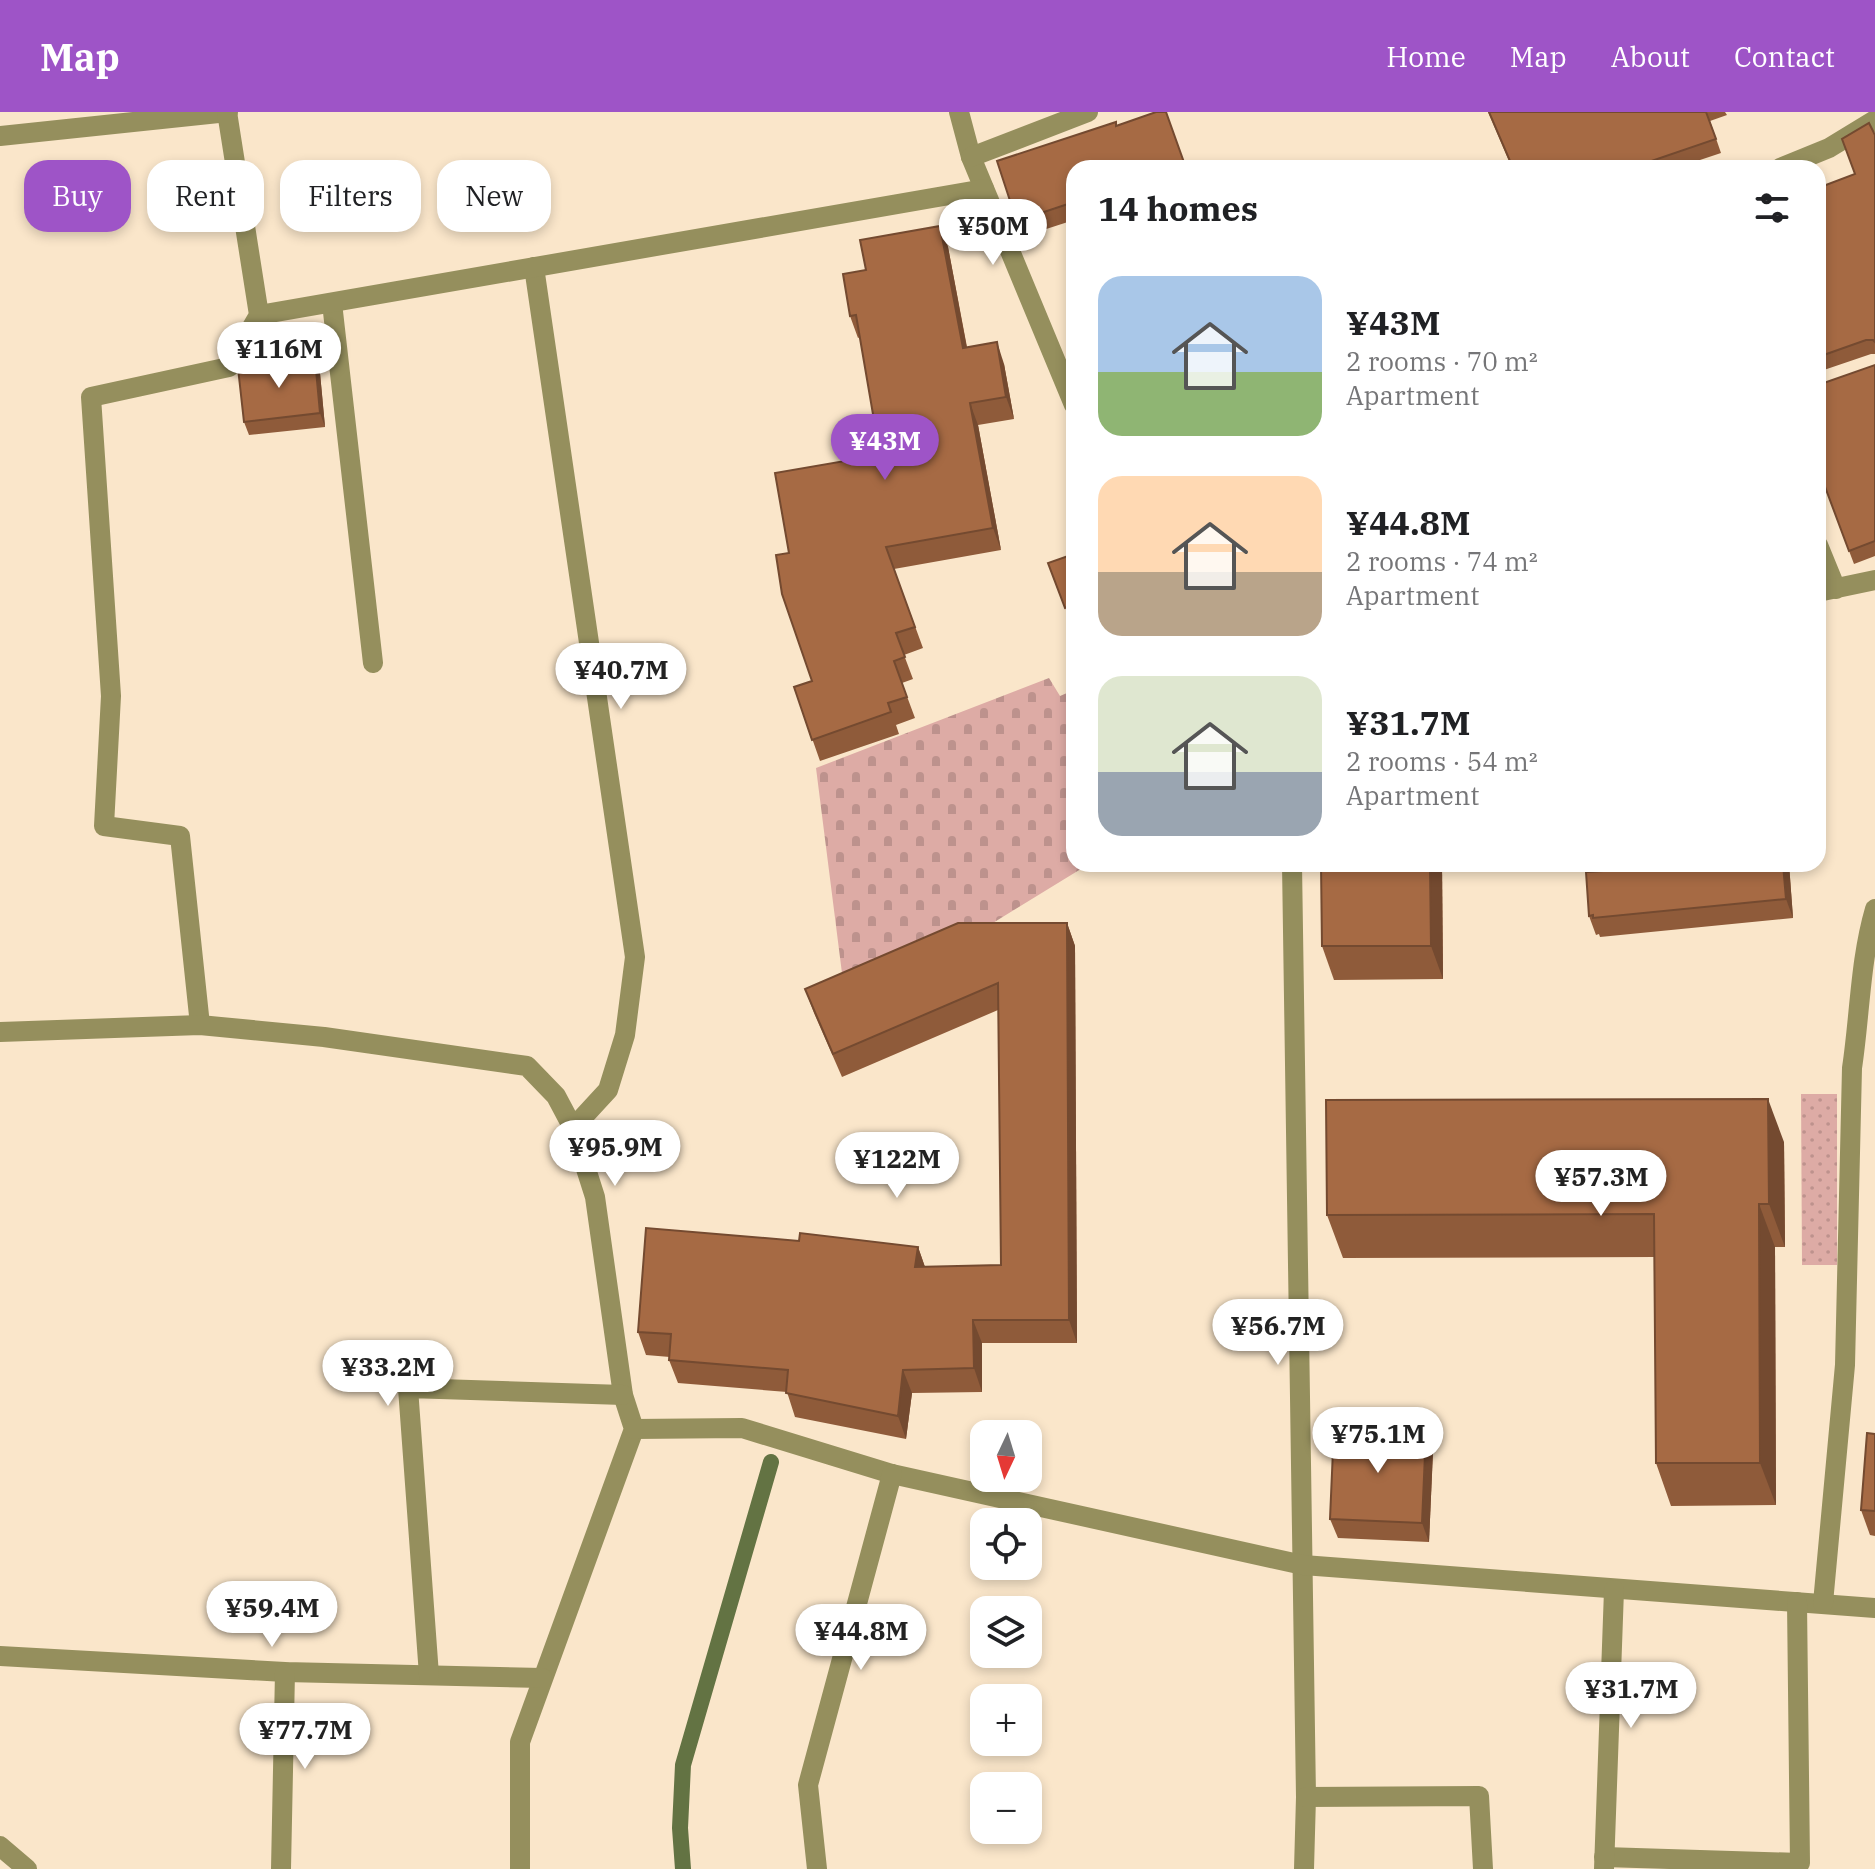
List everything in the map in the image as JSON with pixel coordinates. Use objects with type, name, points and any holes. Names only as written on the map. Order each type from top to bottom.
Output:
[{"type":"street","points":[[0,136],[228,112],[259,315],[229,367],[91,397],[111,696],[104,826],[180,836],[200,1025]]},
{"type":"street","points":[[959,112],[971,157],[1066,386]]},
{"type":"street","points":[[971,157],[1088,112]]},
{"type":"street","points":[[1800,160],[1829,148],[1875,120]]},
{"type":"street","points":[[259,315],[984,189]]},
{"type":"street","points":[[534,267],[635,957],[625,1035],[608,1090],[573,1128]]},
{"type":"street","points":[[332,303],[373,663]]},
{"type":"street","points":[[1827,590],[1875,580]]},
{"type":"street","points":[[1292,872],[1306,1797],[1304,1869]]},
{"type":"street","points":[[1823,1603],[1845,1365],[1852,1068],[1867,1025],[1866,938],[1875,909]]},
{"type":"street","points":[[0,1032],[200,1025],[324,1037],[527,1066],[556,1096],[573,1128],[595,1197],[623,1395],[634,1429],[520,1742],[520,1869]]},
{"type":"street","points":[[429,1675],[408,1388],[623,1395]]},
{"type":"street","points":[[634,1429],[742,1428],[892,1474],[1303,1565],[1875,1608]]},
{"type":"street","points":[[817,1869],[808,1785],[892,1474]]},
{"type":"street","points":[[1614,1590],[1604,1863],[1800,1863],[1797,1602]]},
{"type":"street","points":[[0,1656],[285,1672],[542,1678]]},
{"type":"street","points":[[281,1869],[285,1672]]},
{"type":"street","points":[[1306,1797],[1479,1796],[1483,1869]]},
{"type":"street","points":[[0,1846],[27,1869]]},
{"type":"green space","points":[[1049,678],[1060,696],[1066,693],[1066,872],[1076,872],[988,926],[844,989],[816,768]]},
{"type":"green space","points":[[1801,1094],[1837,1094],[1837,1265],[1802,1265]]},
{"type":"building","points":[[1156,112],[1166,112],[1183,160],[1066,160],[1066,205],[1032,216],[1015,216],[997,161],[1116,122],[1116,126]]},
{"type":"building","points":[[1489,112],[1706,112],[1716,139],[1654,160],[1510,160]]},
{"type":"building","points":[[1869,123],[1875,135],[1875,342],[1866,340],[1826,354],[1826,185],[1855,174],[1842,139]]},
{"type":"building","points":[[940,226],[963,348],[997,342],[1006,397],[970,403],[993,528],[886,547],[915,627],[896,633],[905,657],[894,661],[907,697],[888,703],[891,712],[812,740],[794,687],[812,681],[782,594],[776,555],[789,553],[775,473],[880,455],[856,315],[850,316],[843,274],[866,270],[860,240]]},
{"type":"building","points":[[315,359],[320,413],[244,422],[238,368]]},
{"type":"building","points":[[1875,365],[1875,541],[1849,551],[1826,489],[1826,382]]},
{"type":"building","points":[[1066,557],[1065,608],[1048,563]]},
{"type":"building","points":[[1321,872],[1430,872],[1431,946],[1322,946]]},
{"type":"building","points":[[1586,872],[1784,872],[1786,899],[1589,916]]},
{"type":"building","points":[[958,923],[1067,923],[1069,1320],[973,1320],[974,1368],[903,1370],[898,1416],[786,1393],[788,1370],[669,1360],[671,1334],[638,1332],[646,1228],[799,1241],[800,1233],[918,1247],[915,1267],[1001,1265],[998,983],[833,1054],[805,989]]},
{"type":"building","points":[[1768,1099],[1769,1204],[1759,1204],[1760,1463],[1656,1463],[1654,1214],[1327,1215],[1326,1100]]},
{"type":"building","points":[[1334,1427],[1426,1431],[1422,1523],[1330,1519]]},
{"type":"building","points":[[1867,1433],[1875,1434],[1875,1511],[1861,1510]]},
{"type":"waterway","points":[[683,1869],[680,1828],[683,1765],[771,1462]]}]
